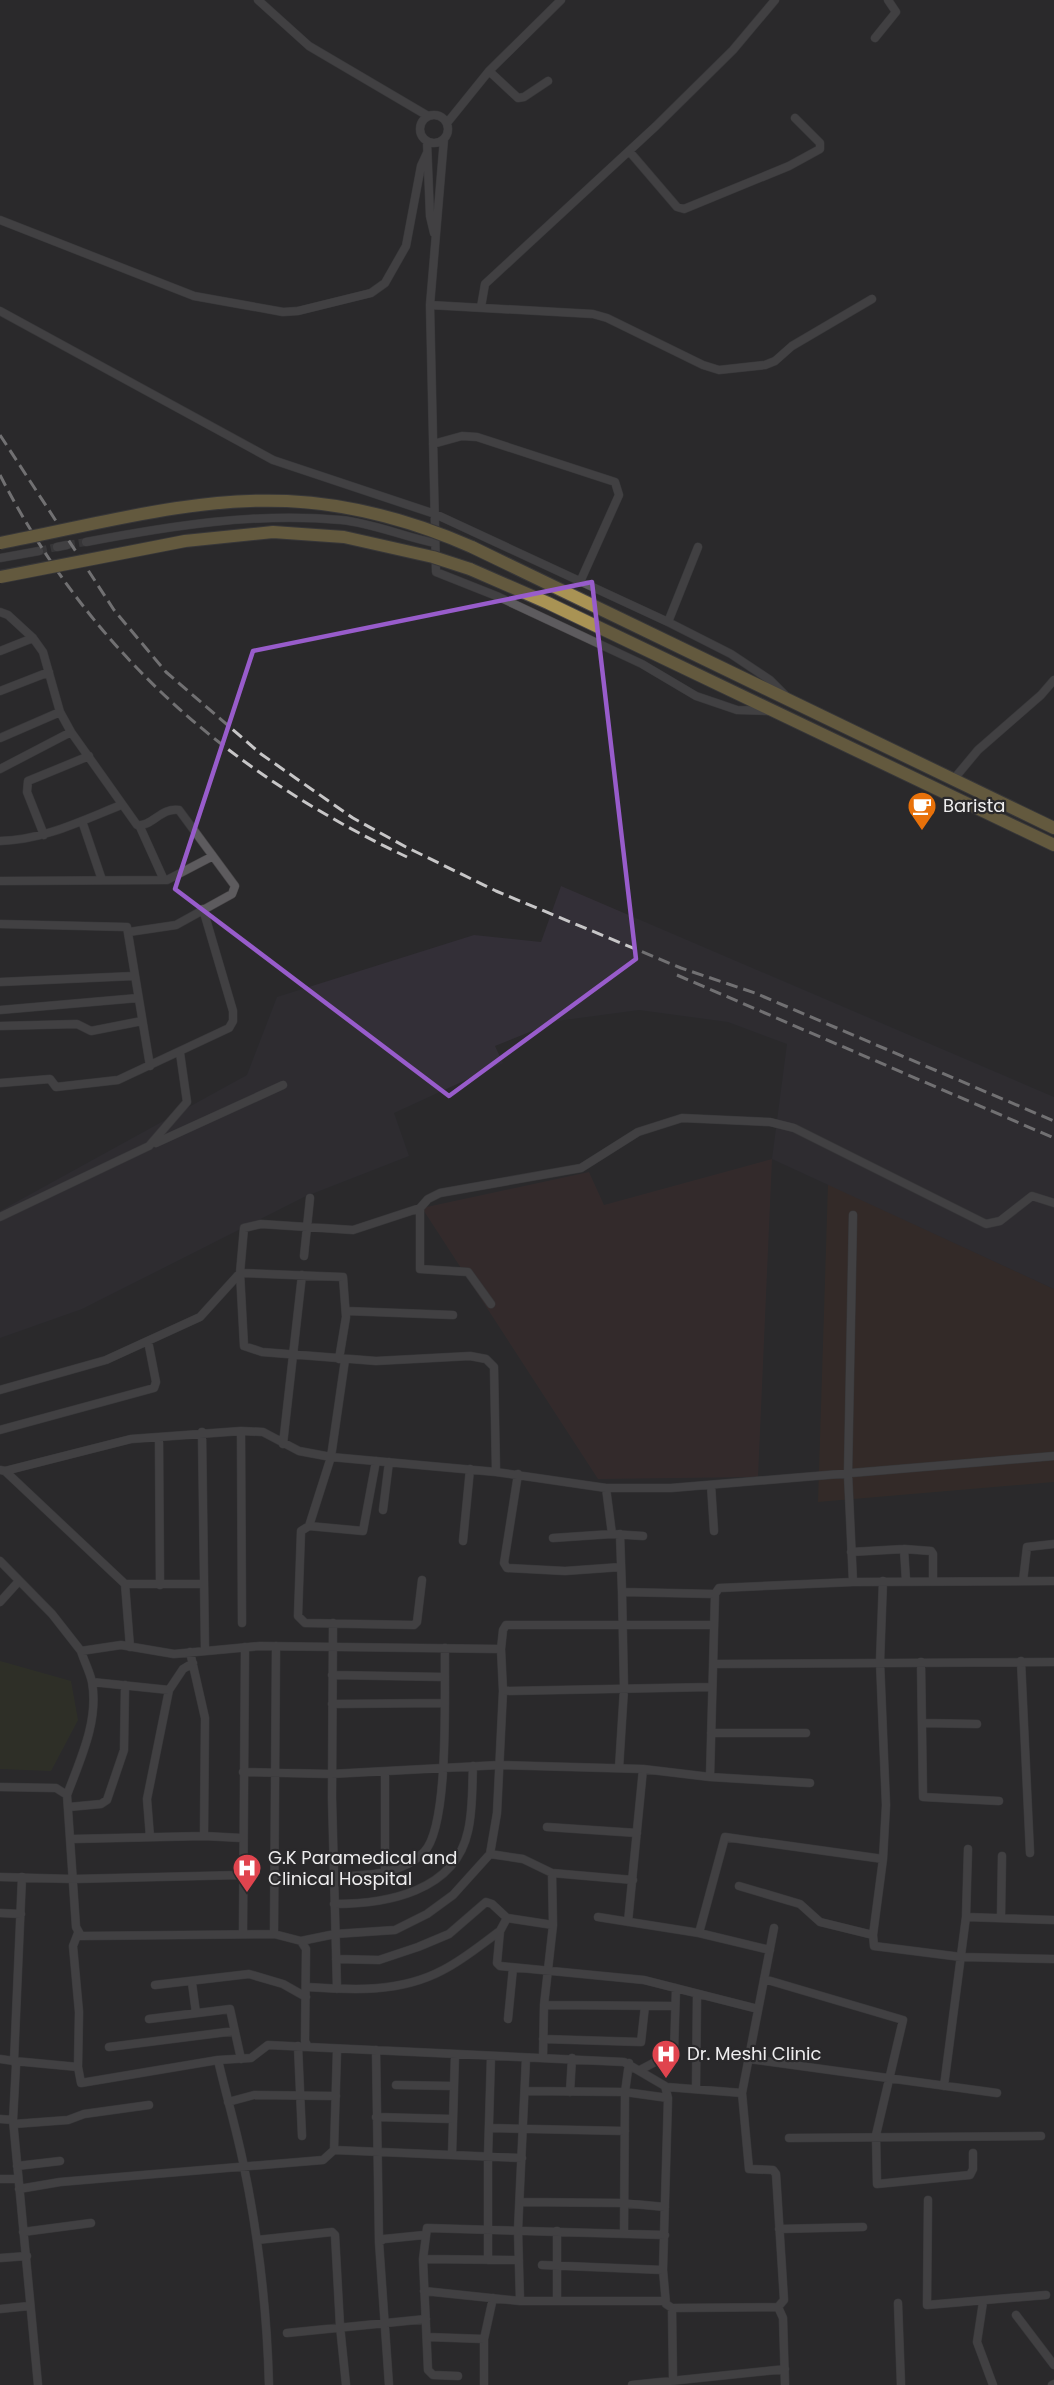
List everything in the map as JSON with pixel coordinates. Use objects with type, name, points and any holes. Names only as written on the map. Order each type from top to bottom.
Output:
[{"type":"highway","points":[[0,543],[218,503],[288,501],[358,509],[389,517],[472,547],[1054,828]]},
{"type":"highway","points":[[0,577],[185,541],[273,532],[344,537],[423,554],[470,569],[548,603],[1054,845]]},
{"type":"street","points":[[258,0],[309,46],[428,116],[441,116],[447,123]]},
{"type":"street","points":[[561,0],[489,71],[447,123],[438,222],[434,234],[430,305],[435,569],[440,576],[500,597],[642,664],[696,696],[737,710],[776,712]]},
{"type":"street","points":[[481,307],[485,284],[629,151],[733,50],[775,0]]},
{"type":"street","points":[[875,38],[896,12],[888,0]]},
{"type":"street","points":[[489,71],[518,98],[524,97],[548,81]]},
{"type":"street","points":[[428,116],[420,126],[421,135],[427,142],[430,216],[434,234]]},
{"type":"street","points":[[629,151],[677,207],[684,209],[789,166],[820,149],[820,142],[795,118]]},
{"type":"street","points":[[427,142],[437,143],[444,139]]},
{"type":"street","points":[[0,220],[194,296],[283,312],[298,311],[372,293],[385,282],[406,246],[421,166],[427,153]]},
{"type":"street","points":[[430,305],[593,314],[607,318],[703,365],[719,370],[736,370],[775,361],[792,346],[873,299]]},
{"type":"street","points":[[0,311],[273,460],[435,514],[561,570],[580,582],[668,622],[731,654],[770,680],[791,701]]},
{"type":"street","points":[[433,444],[462,436],[477,437],[615,482],[619,495],[580,582]]},
{"type":"street","points":[[86,542],[164,527],[244,519],[293,518],[343,520],[435,543]]},
{"type":"street","points":[[57,547],[67,545]]},
{"type":"street","points":[[668,622],[698,547]]},
{"type":"street","points":[[0,558],[39,551]]},
{"type":"street","points":[[0,612],[8,615],[33,638],[44,652],[60,712],[121,805],[140,827],[165,880]]},
{"type":"street","points":[[0,651],[33,638]]},
{"type":"street","points":[[0,691],[49,672]]},
{"type":"street","points":[[953,780],[978,750],[1041,695],[1054,680]]},
{"type":"street","points":[[0,738],[60,712]]},
{"type":"street","points":[[0,769],[71,732]]},
{"type":"street","points":[[44,835],[27,792],[28,781],[89,756]]},
{"type":"street","points":[[0,839],[24,840],[44,835],[121,805]]},
{"type":"street","points":[[129,932],[176,926],[232,894],[235,890],[179,810],[165,811],[140,827]]},
{"type":"street","points":[[82,821],[102,880]]},
{"type":"street","points":[[0,881],[165,880],[213,856]]},
{"type":"street","points":[[0,1083],[50,1079],[56,1087],[114,1081],[180,1053],[229,1028],[233,1021],[233,1011],[203,909]]},
{"type":"street","points":[[0,924],[123,925],[129,932],[134,976],[150,1065]]},
{"type":"street","points":[[0,982],[134,976]]},
{"type":"street","points":[[0,1010],[138,998]]},
{"type":"street","points":[[0,1026],[77,1024],[91,1032],[142,1021]]},
{"type":"street","points":[[149,1146],[186,1106],[187,1092],[180,1053]]},
{"type":"street","points":[[0,1217],[283,1085]]},
{"type":"street","points":[[496,1472],[494,1379],[490,1362],[470,1356],[376,1361],[342,1360],[262,1352],[244,1346],[240,1273],[244,1228],[261,1224],[360,1230],[420,1208],[428,1199],[440,1193],[581,1168],[638,1132],[658,1124],[697,1118],[770,1122],[794,1128],[986,1224],[1000,1221],[1032,1197],[1054,1203]]},
{"type":"street","points":[[304,1256],[310,1198]]},
{"type":"street","points":[[420,1208],[420,1269],[468,1272],[490,1304]]},
{"type":"street","points":[[853,1215],[848,1474],[853,1581]]},
{"type":"street","points":[[0,1390],[106,1360],[200,1317],[240,1273],[343,1277],[346,1311],[331,1457],[309,1526]]},
{"type":"street","points":[[283,1444],[302,1275]]},
{"type":"street","points":[[346,1311],[453,1315]]},
{"type":"street","points":[[0,1430],[154,1388],[156,1382],[148,1341]]},
{"type":"street","points":[[3,1470],[131,1439],[202,1432],[241,1431],[263,1432],[299,1451],[331,1457],[518,1474],[606,1488],[711,1485],[1054,1456]]},
{"type":"street","points":[[241,1431],[242,1623]]},
{"type":"street","points":[[202,1432],[202,1584],[205,1651]]},
{"type":"street","points":[[159,1438],[160,1585]]},
{"type":"street","points":[[376,1461],[363,1532],[309,1526],[301,1531],[298,1616],[304,1623],[414,1625],[417,1622],[422,1580]]},
{"type":"street","points":[[383,1510],[389,1462]]},
{"type":"street","points":[[463,1541],[470,1469]]},
{"type":"street","points":[[3,1470],[125,1584],[202,1584]]},
{"type":"street","points":[[518,1474],[504,1563],[507,1568],[566,1571],[621,1567]]},
{"type":"street","points":[[711,1485],[714,1531]]},
{"type":"street","points":[[606,1488],[621,1567],[624,1689],[619,1768]]},
{"type":"street","points":[[553,1538],[616,1534],[643,1536]]},
{"type":"street","points":[[1023,1581],[1027,1547],[1054,1544]]},
{"type":"street","points":[[851,1552],[904,1549],[932,1552],[933,1581]]},
{"type":"street","points":[[904,1549],[906,1581]]},
{"type":"street","points":[[0,1561],[52,1614],[81,1651],[92,1682],[92,1716],[88,1737],[67,1795],[78,1933],[73,1946],[79,2012],[78,2067],[81,2083],[218,2060],[253,2057],[268,2045],[337,2050],[572,2058],[629,2063],[667,2087],[742,2093]]},
{"type":"street","points":[[0,1602],[20,1581]]},
{"type":"street","points":[[622,1592],[715,1594],[723,1587],[853,1581],[1054,1581]]},
{"type":"street","points":[[883,1581],[880,1662],[886,1805],[883,1859],[873,1935],[874,1946],[880,1949],[961,1957],[1054,1959]]},
{"type":"street","points":[[125,1584],[130,1647]]},
{"type":"street","points":[[710,1777],[715,1594]]},
{"type":"street","points":[[333,1623],[333,1877],[338,1989]]},
{"type":"street","points":[[78,1933],[86,1937],[274,1934],[302,1941],[335,1934],[389,1931],[427,1914],[453,1895],[490,1854],[497,1813],[503,1691],[501,1649],[503,1630],[506,1625],[714,1625]]},
{"type":"street","points":[[81,1651],[121,1646],[174,1654],[276,1646],[501,1649]]},
{"type":"street","points":[[274,1934],[276,1646]]},
{"type":"street","points":[[243,1934],[241,1875],[245,1647]]},
{"type":"street","points":[[333,1877],[385,1873],[418,1857],[429,1845],[438,1819],[442,1770],[445,1648]]},
{"type":"street","points":[[190,1652],[205,1718],[204,1836]]},
{"type":"street","points":[[1021,1661],[1030,1853]]},
{"type":"street","points":[[921,1662],[924,1799],[999,1801]]},
{"type":"street","points":[[713,1664],[1054,1662]]},
{"type":"street","points":[[150,1838],[147,1799],[169,1690],[183,1669],[193,1664]]},
{"type":"street","points":[[332,1675],[444,1677]]},
{"type":"street","points":[[92,1682],[169,1690]]},
{"type":"street","points":[[69,1807],[101,1804],[107,1800],[124,1750],[125,1685]]},
{"type":"street","points":[[503,1691],[712,1688]]},
{"type":"street","points":[[332,1704],[444,1703]]},
{"type":"street","points":[[922,1723],[977,1724]]},
{"type":"street","points":[[711,1733],[806,1733]]},
{"type":"street","points":[[243,1772],[332,1774],[442,1770],[499,1765],[643,1769],[710,1777],[810,1783]]},
{"type":"street","points":[[334,1904],[367,1904],[406,1896],[433,1881],[454,1861],[468,1831],[473,1766]]},
{"type":"street","points":[[628,1922],[643,1769]]},
{"type":"street","points":[[384,1772],[385,1873]]},
{"type":"street","points":[[0,1786],[56,1788],[67,1795]]},
{"type":"street","points":[[547,1827],[638,1833]]},
{"type":"street","points":[[72,1839],[204,1836],[242,1839]]},
{"type":"street","points":[[699,1933],[725,1837],[883,1859]]},
{"type":"street","points":[[944,2086],[966,1917],[968,1849]]},
{"type":"street","points":[[490,1854],[523,1859],[552,1874],[633,1880]]},
{"type":"street","points":[[1001,1917],[1002,1856]]},
{"type":"street","points":[[543,2058],[544,2005],[553,1925],[552,1874]]},
{"type":"street","points":[[0,1877],[74,1879],[241,1875]]},
{"type":"street","points":[[22,1877],[14,2061],[16,2065],[14,2122],[38,2385]]},
{"type":"street","points":[[739,1886],[800,1904],[820,1922],[873,1935]]},
{"type":"street","points":[[336,1959],[379,1960],[418,1947],[449,1935],[486,1902],[492,1904],[507,1918],[553,1925]]},
{"type":"street","points":[[0,1913],[21,1914]]},
{"type":"street","points":[[598,1917],[699,1933],[770,1950]]},
{"type":"street","points":[[966,1917],[1054,1920]]},
{"type":"street","points":[[507,1918],[500,1931],[497,1963],[500,1966],[549,1973],[644,1980],[758,2009]]},
{"type":"street","points":[[672,2308],[778,2307],[784,2300],[775,2172],[771,2169],[752,2171],[748,2168],[742,2093],[774,1928]]},
{"type":"street","points":[[306,1987],[338,1989],[391,1987],[434,1975],[500,1931]]},
{"type":"street","points":[[302,1941],[306,1949],[305,2041],[308,2047]]},
{"type":"street","points":[[508,2019],[513,1968]]},
{"type":"street","points":[[155,1985],[256,1975],[288,1986],[306,1997]]},
{"type":"street","points":[[764,1979],[902,2018],[903,2024],[876,2135],[878,2185],[970,2175],[973,2169],[973,2153]]},
{"type":"street","points":[[192,1983],[196,2013]]},
{"type":"street","points":[[640,2070],[674,2052],[676,1989]]},
{"type":"street","points":[[696,2088],[698,1994]]},
{"type":"street","points":[[544,2005],[675,2007]]},
{"type":"street","points":[[543,2039],[641,2042],[645,2006]]},
{"type":"street","points":[[149,2019],[230,2009],[241,2059]]},
{"type":"street","points":[[109,2047],[235,2031]]},
{"type":"street","points":[[298,2046],[302,2136]]},
{"type":"street","points":[[334,2150],[337,2050]]},
{"type":"street","points":[[376,2050],[379,2242],[389,2385]]},
{"type":"street","points":[[452,2155],[455,2054]]},
{"type":"street","points":[[488,2260],[491,2056]]},
{"type":"street","points":[[520,2301],[518,2230],[526,2058]]},
{"type":"street","points":[[570,2091],[572,2058]]},
{"type":"street","points":[[0,2059],[78,2067]]},
{"type":"street","points":[[749,2059],[997,2093]]},
{"type":"street","points":[[218,2060],[244,2165],[257,2240],[268,2334],[269,2385]]},
{"type":"street","points":[[624,2233],[625,2092],[629,2063]]},
{"type":"street","points":[[396,2085],[454,2086]]},
{"type":"street","points":[[667,2087],[663,2270],[665,2301],[672,2308],[673,2380]]},
{"type":"street","points":[[525,2091],[625,2092],[668,2098]]},
{"type":"street","points":[[228,2102],[254,2095],[336,2096]]},
{"type":"street","points":[[0,2119],[14,2122],[68,2120],[84,2114],[149,2105]]},
{"type":"street","points":[[376,2118],[453,2119]]},
{"type":"street","points":[[489,2128],[625,2132]]},
{"type":"street","points":[[789,2138],[876,2135],[1041,2136]]},
{"type":"street","points":[[19,2189],[60,2182],[323,2160],[334,2150],[522,2158]]},
{"type":"street","points":[[17,2166],[60,2160]]},
{"type":"street","points":[[0,2179],[18,2179]]},
{"type":"street","points":[[928,2200],[927,2305],[1046,2295]]},
{"type":"street","points":[[520,2202],[665,2207]]},
{"type":"street","points":[[23,2232],[91,2223]]},
{"type":"street","points":[[458,2376],[429,2373],[423,2259],[424,2235],[430,2227],[665,2235]]},
{"type":"street","points":[[779,2229],[863,2227]]},
{"type":"street","points":[[557,2232],[557,2301]]},
{"type":"street","points":[[257,2240],[334,2233],[337,2240],[340,2326],[346,2385]]},
{"type":"street","points":[[379,2242],[384,2239],[424,2235]]},
{"type":"street","points":[[0,2258],[27,2256]]},
{"type":"street","points":[[423,2259],[519,2260]]},
{"type":"street","points":[[542,2265],[663,2270]]},
{"type":"street","points":[[424,2291],[520,2301],[665,2301]]},
{"type":"street","points":[[484,2385],[484,2339],[493,2298]]},
{"type":"street","points":[[982,2302],[977,2342],[993,2385]]},
{"type":"street","points":[[898,2304],[901,2385]]},
{"type":"street","points":[[0,2309],[29,2306]]},
{"type":"street","points":[[778,2307],[783,2318],[785,2385]]},
{"type":"street","points":[[1016,2315],[1054,2365]]},
{"type":"street","points":[[286,2333],[426,2319]]},
{"type":"street","points":[[427,2337],[484,2339]]},
{"type":"street","points":[[632,2385],[785,2369]]},
{"type":"highlighted area","points":[[592,582],[636,959],[449,1096],[175,889],[253,651]]},
{"type":"shaded area","points":[[561,886],[1054,1097],[1054,1289],[772,1159],[787,1044],[728,1022],[639,1010],[557,1021],[495,1046],[503,1063],[394,1113],[409,1156],[304,1197],[82,1309],[0,1338],[0,1211],[247,1075],[277,997],[474,935],[541,942]]},
{"type":"shaded area","points":[[772,1159],[758,1477],[598,1479],[422,1208],[589,1172],[604,1205]]},
{"type":"shaded area","points":[[828,1184],[1054,1289],[1054,1482],[818,1502]]},
{"type":"green space","points":[[0,1661],[71,1681],[78,1720],[51,1771],[0,1769]]},
{"type":"tunnel","points":[[67,545],[86,542]]},
{"type":"tunnel","points":[[39,551],[57,547]]},
{"type":"railway","points":[[0,435],[114,610],[166,672],[261,754],[353,818],[496,891],[681,968],[755,993],[1054,1121]]},
{"type":"railway","points":[[0,475],[36,539],[77,598],[122,652],[171,701],[224,746],[281,787],[342,824],[407,857]]},
{"type":"railway","points":[[677,975],[1054,1138]]},
{"type":"place","name":"Barista","points":[[922,832]]},
{"type":"place","name":"G.K Paramedical and Clinical Hospital","points":[[247,1894]]},
{"type":"place","name":"Dr. Meshi Clinic","points":[[666,2080]]}]
